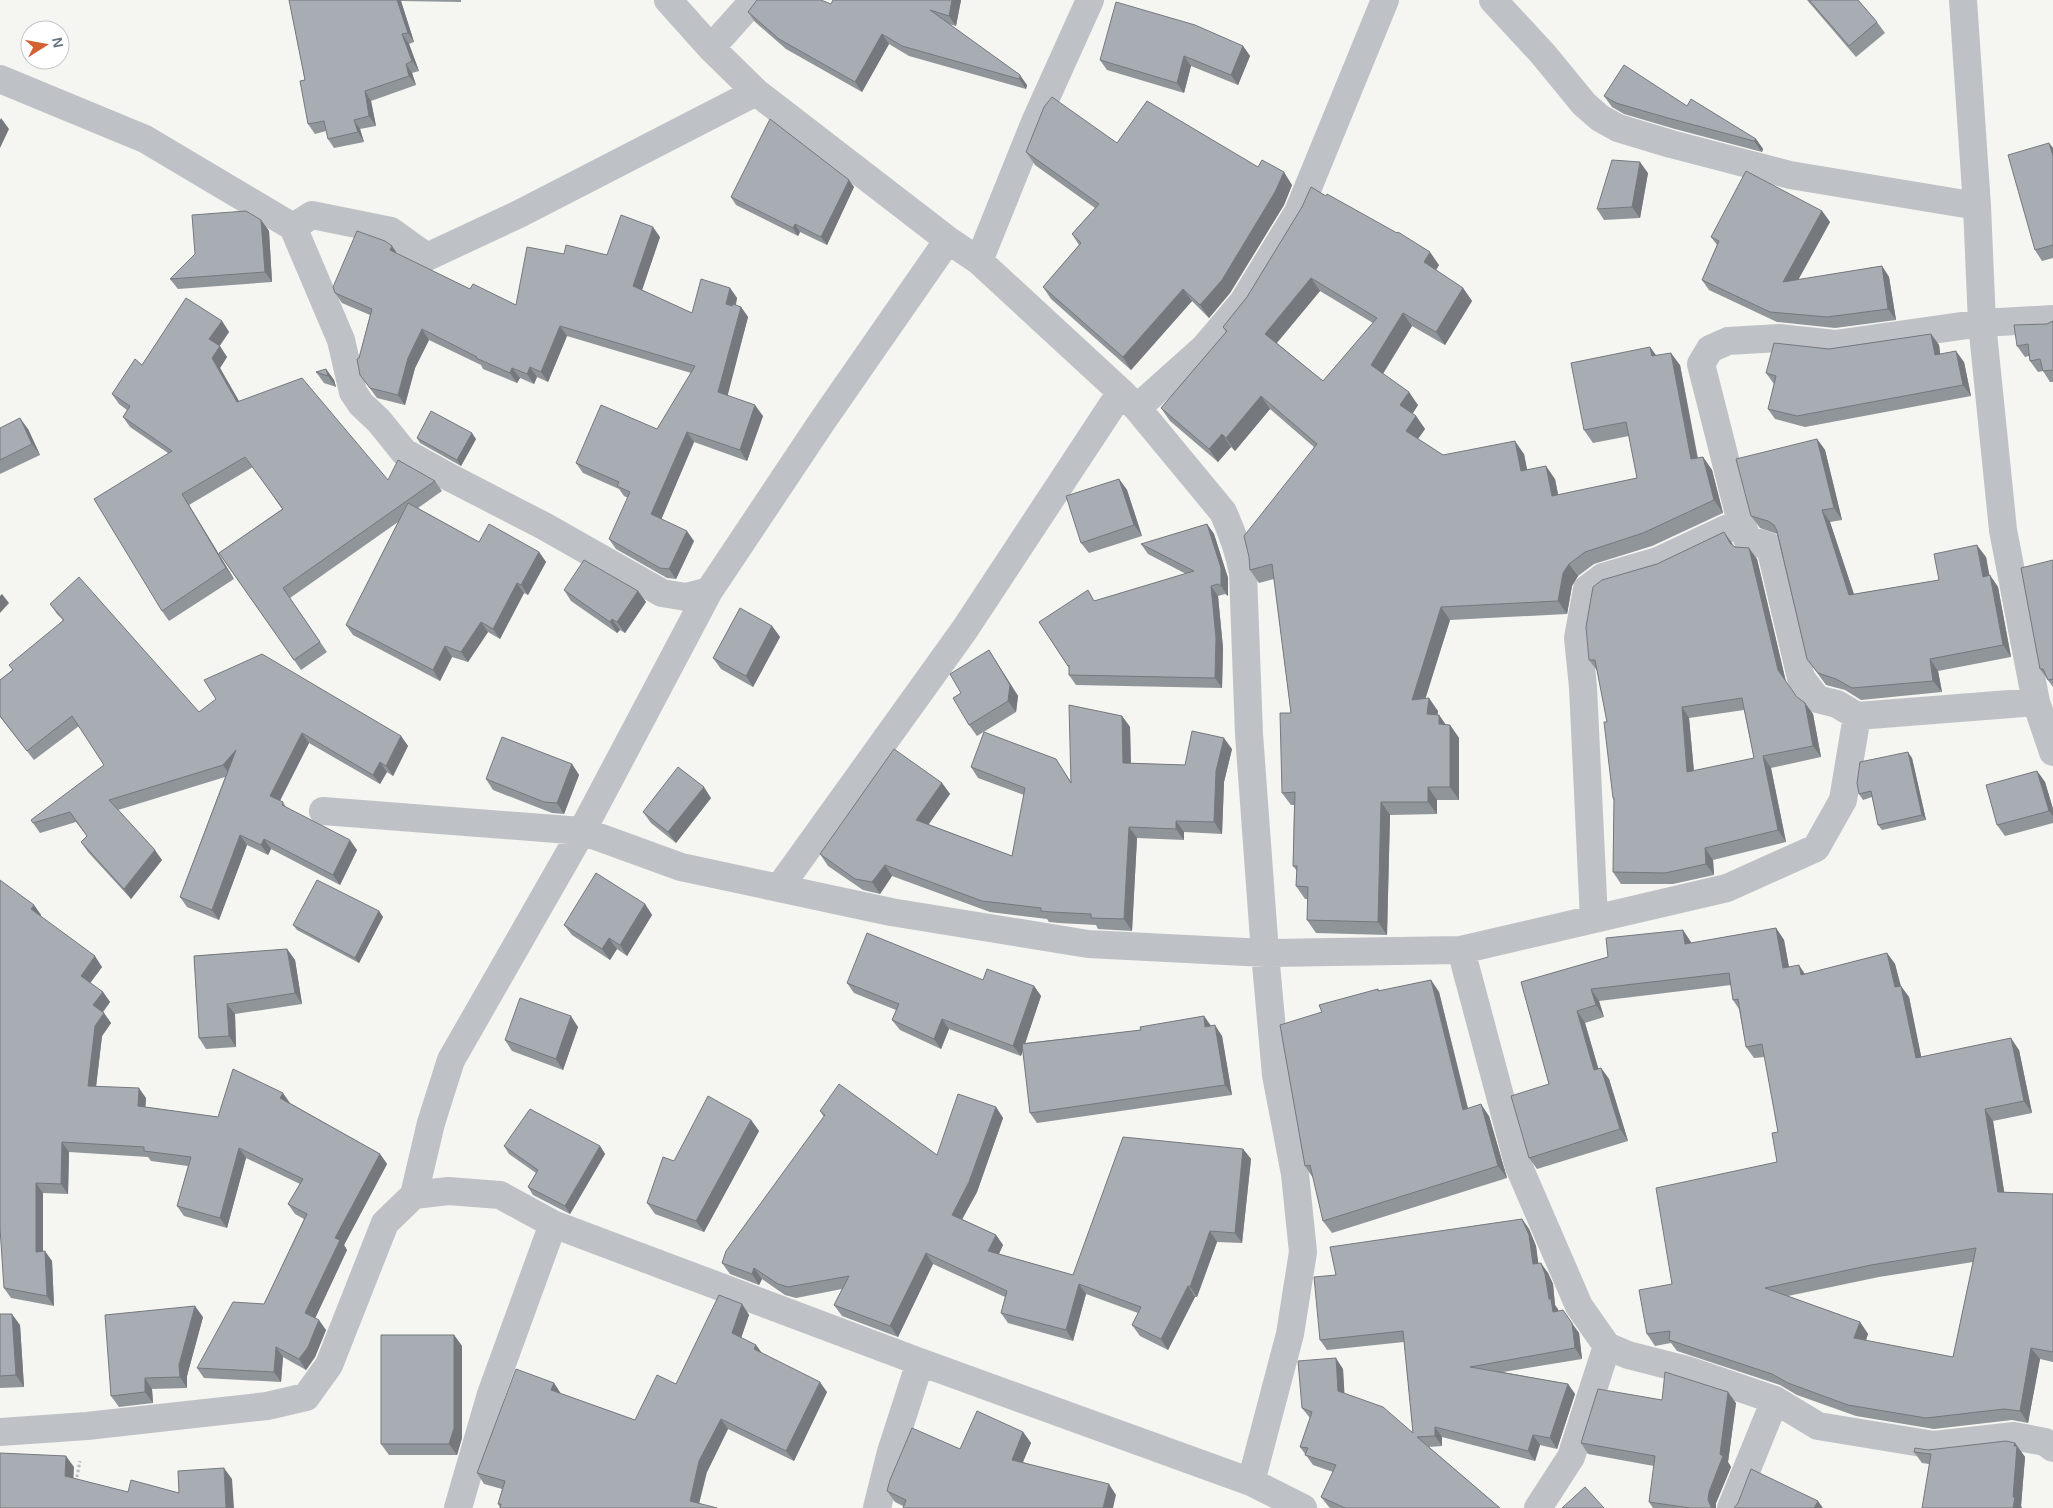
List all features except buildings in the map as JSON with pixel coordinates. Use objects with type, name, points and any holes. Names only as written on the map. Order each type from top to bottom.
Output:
[{"type":"street","points":[[668,0],[711,48],[756,92],[948,240],[979,261],[1129,400],[1223,512],[1239,551],[1243,573],[1249,734],[1276,1076],[1295,1174],[1303,1252],[1290,1334],[1251,1482]]},
{"type":"street","points":[[711,48],[754,0]]},
{"type":"street","points":[[979,261],[1035,122],[1090,0]]},
{"type":"street","points":[[779,888],[1129,400],[1204,348],[1243,302],[1298,212],[1385,0]]},
{"type":"street","points":[[1493,0],[1543,54],[1584,104],[1600,118],[1618,128],[1790,175],[1976,206]]},
{"type":"street","points":[[1963,0],[1982,323],[2003,530],[2036,702],[2053,752]]},
{"type":"street","points":[[0,79],[146,140],[293,227],[341,340],[352,392],[404,452],[544,526],[662,593],[686,597],[709,591]]},
{"type":"street","points":[[293,227],[312,215],[391,231],[428,258],[520,214],[756,92]]},
{"type":"street","points":[[0,1432],[86,1426],[267,1406],[306,1397],[328,1365],[385,1224],[414,1195],[431,1123],[452,1060],[582,831],[709,591],[821,423],[948,240]]},
{"type":"street","points":[[2036,702],[1857,716],[1837,704],[1816,699],[1802,678],[1770,547],[1760,543],[1750,544],[1741,522],[1701,364],[1710,349],[1728,341],[1779,338],[1836,344],[1982,323],[2053,319]]},
{"type":"street","points":[[1594,919],[1583,687],[1578,638],[1587,589],[1603,577],[1658,561],[1741,522]]},
{"type":"street","points":[[323,811],[582,831],[681,867],[891,912],[1088,944],[1265,954],[1460,950],[1727,888],[1816,848],[1843,800],[1857,716]]},
{"type":"street","points":[[1460,950],[1519,1167],[1579,1306],[1607,1346],[1628,1355],[1687,1370],[1775,1400],[1818,1426],[1934,1445],[2014,1436],[2045,1442],[2053,1448]]},
{"type":"street","points":[[414,1195],[448,1191],[500,1195],[552,1224],[920,1362],[1251,1482],[1286,1504]]},
{"type":"street","points":[[458,1508],[491,1394],[552,1224]]},
{"type":"street","points":[[1538,1508],[1571,1457],[1607,1346]]},
{"type":"street","points":[[876,1508],[891,1452],[920,1362]]},
{"type":"street","points":[[1731,1508],[1775,1400]]},
{"type":"path","points":[[75,1490],[86,1426]]}]
